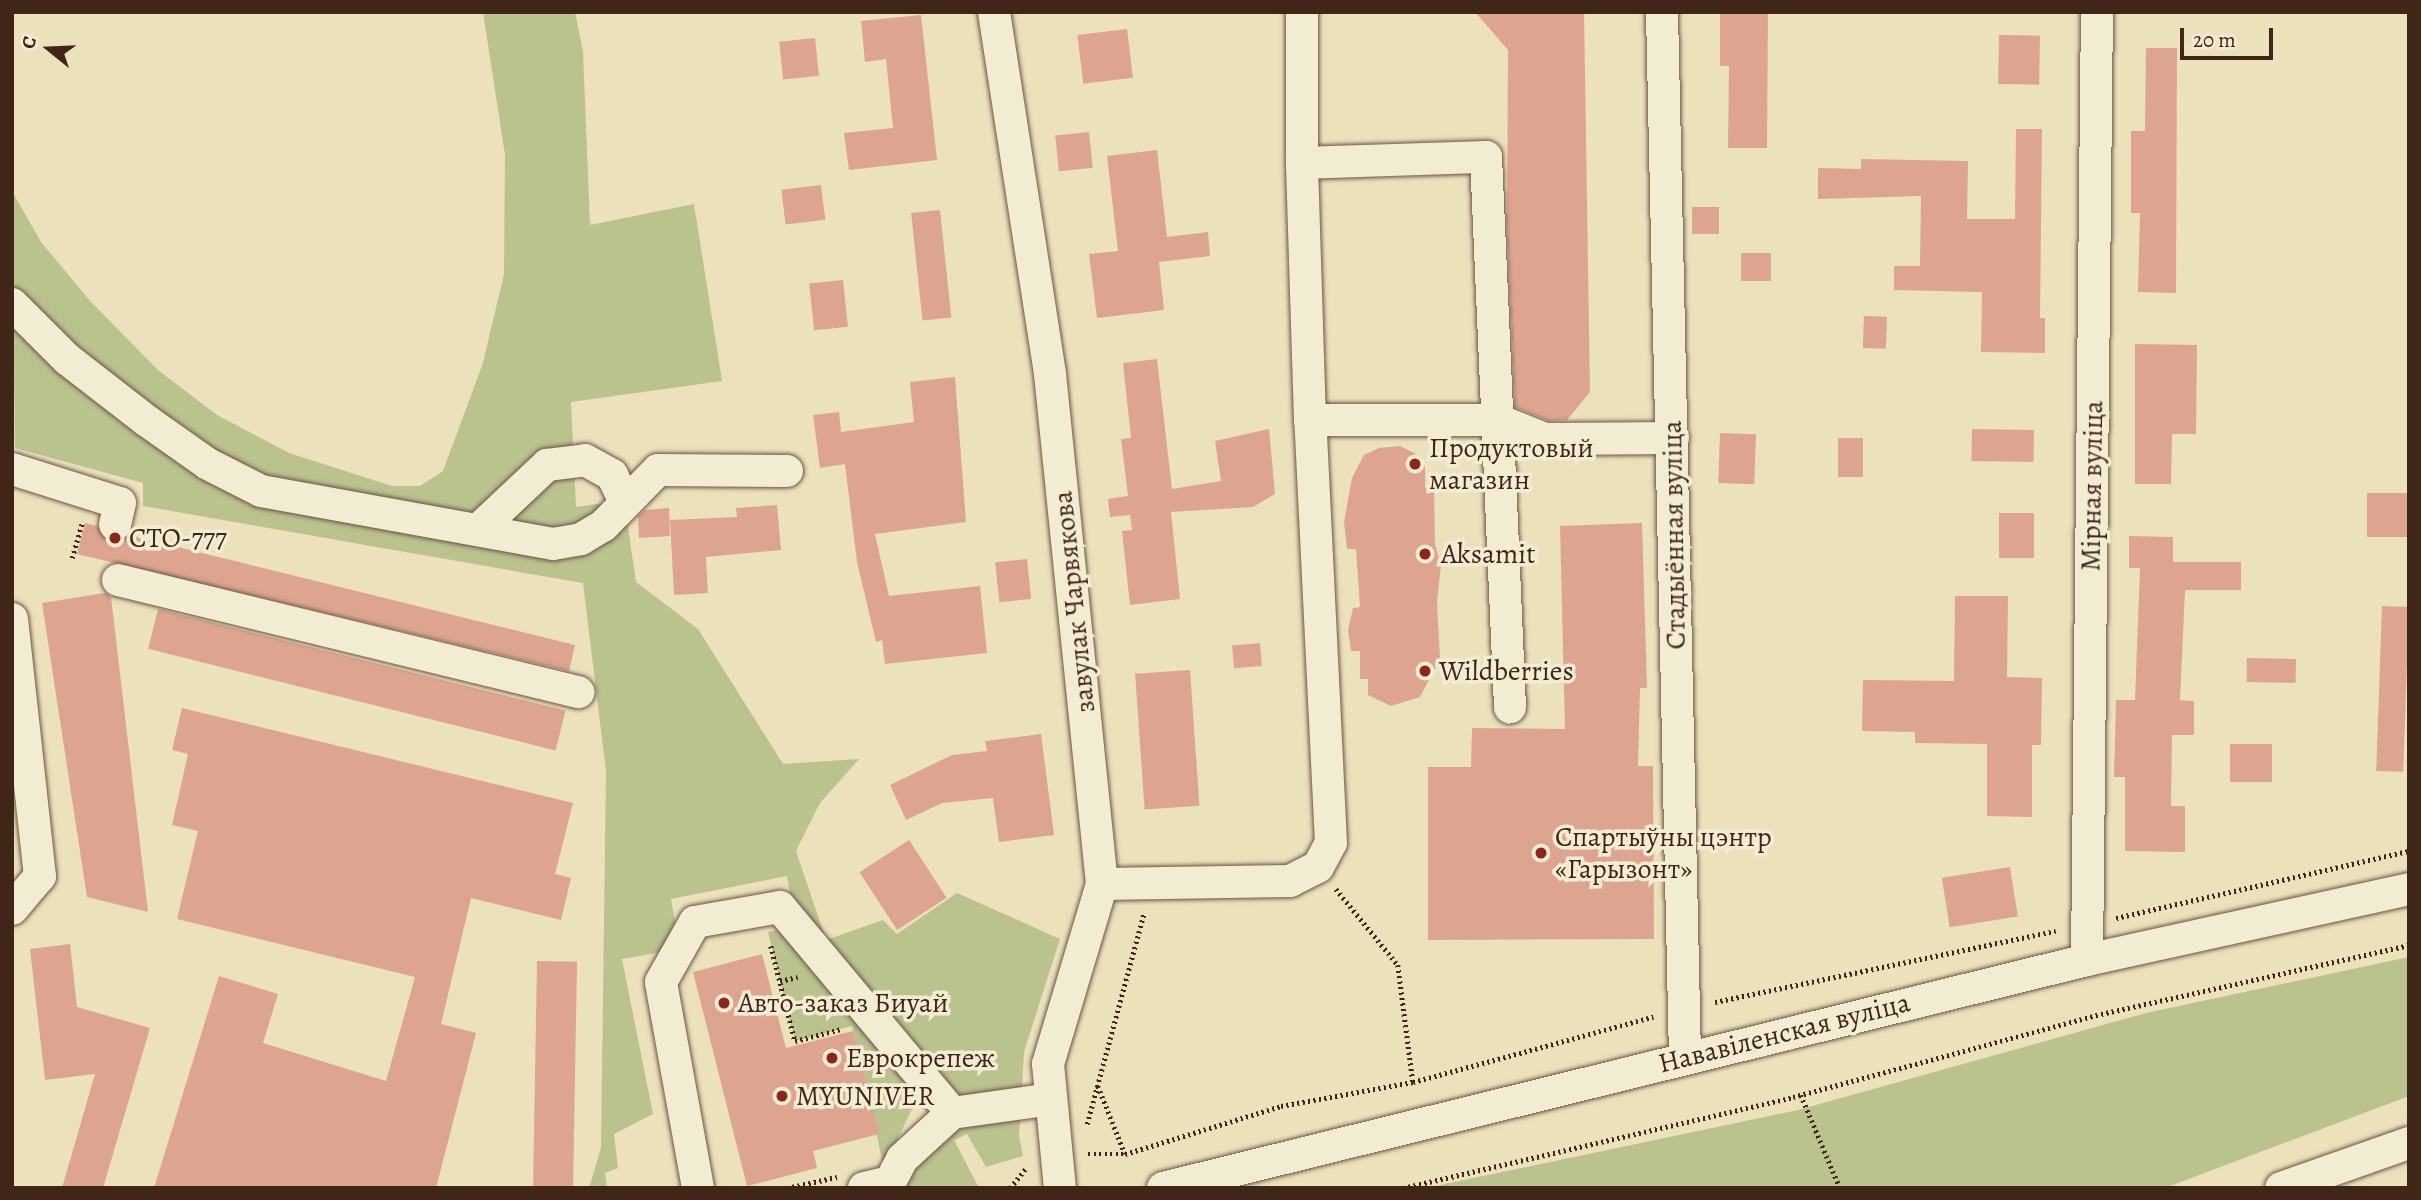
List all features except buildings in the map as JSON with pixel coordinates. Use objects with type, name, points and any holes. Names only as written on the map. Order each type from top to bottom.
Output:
[{"type":"street","name":"завулак Чарвякова","points":[[994,12],[1051,374],[1102,884],[1048,1064],[1060,1188]]},
{"type":"street","points":[[1102,884],[1290,881],[1318,867],[1331,843],[1310,420],[1302,163],[1302,12]]},
{"type":"street","name":"Стадыённая вуліца","points":[[1662,12],[1685,1057]]},
{"type":"street","name":"Мірная вуліца","points":[[2087,960],[2097,12]]},
{"type":"street","points":[[1302,163],[1486,156],[1510,707]]},
{"type":"street","points":[[12,304],[67,359],[147,421],[208,464],[261,491],[553,544],[581,539],[603,526],[624,500],[658,470],[787,471]]},
{"type":"street","points":[[1310,420],[1498,419],[1545,439],[1673,438]]},
{"type":"street","points":[[478,530],[547,465],[585,460],[612,475],[624,500]]},
{"type":"street","points":[[12,469],[120,503],[115,524]]},
{"type":"street","points":[[118,580],[579,692]]},
{"type":"street","points":[[12,619],[40,876],[12,909]]},
{"type":"street","name":"Нававіленская вуліца","points":[[1163,1188],[1685,1057],[2087,960],[2409,889]]},
{"type":"street","points":[[698,1188],[661,982],[695,922],[780,907],[952,1113]]},
{"type":"street","points":[[863,1188],[890,1182],[902,1158],[952,1113],[1051,1100]]},
{"type":"street","points":[[2281,1188],[2409,1143]]},
{"type":"path","points":[[1078,1154],[1125,1154],[1281,1107],[1413,1082],[1683,1009],[2087,924],[2409,851]]},
{"type":"path","points":[[1318,867],[1398,965],[1413,1082]]},
{"type":"path","points":[[1085,1131],[1151,884]]},
{"type":"path","points":[[768,932],[795,1041],[852,1026]]},
{"type":"path","points":[[1403,1188],[1801,1095],[2101,1014],[2409,945]]},
{"type":"path","points":[[1098,1085],[1125,1154]]},
{"type":"path","points":[[1801,1095],[1840,1188]]},
{"type":"path","points":[[1010,1188],[1026,1167]]},
{"type":"green space","points":[[483,12],[575,12],[583,52],[590,225],[694,204],[722,381],[571,402],[576,507],[624,500],[636,582],[698,629],[783,764],[859,759],[820,803],[796,851],[826,940],[883,920],[897,934],[957,893],[1060,939],[1024,1052],[1019,1136],[1023,1156],[986,1167],[967,1134],[954,1140],[979,1188],[892,1188],[952,1113],[795,925],[787,876],[671,899],[680,949],[622,959],[653,1114],[614,1134],[618,1168],[605,1173],[607,1188],[589,1188],[601,1148],[606,771],[583,583],[143,506],[143,483],[15,448],[12,191],[41,242],[91,302],[158,370],[217,415],[289,453],[392,486],[420,486],[443,471],[483,363],[504,274],[505,155]]},
{"type":"green space","points":[[782,929],[921,1090],[884,1168],[852,1026],[795,1041],[768,932]]},
{"type":"green space","points":[[2409,957],[2409,1096],[2165,1188],[1426,1188],[1798,1110],[2146,1013]]},
{"type":"place","name":"Продуктовый магазин","points":[[1415,464]]},
{"type":"place","name":"СТО-777","points":[[115,538]]},
{"type":"place","name":"Aksamit","points":[[1425,554]]},
{"type":"place","name":"Wildberries","points":[[1425,671]]},
{"type":"place","name":"Спартыўны цэнтр «Гарызонт»","points":[[1541,853]]},
{"type":"place","name":"Авто-заказ Биуай","points":[[724,1003]]},
{"type":"place","name":"Еврокрепеж","points":[[832,1058]]},
{"type":"place","name":"MYUNIVER","points":[[782,1096]]}]
